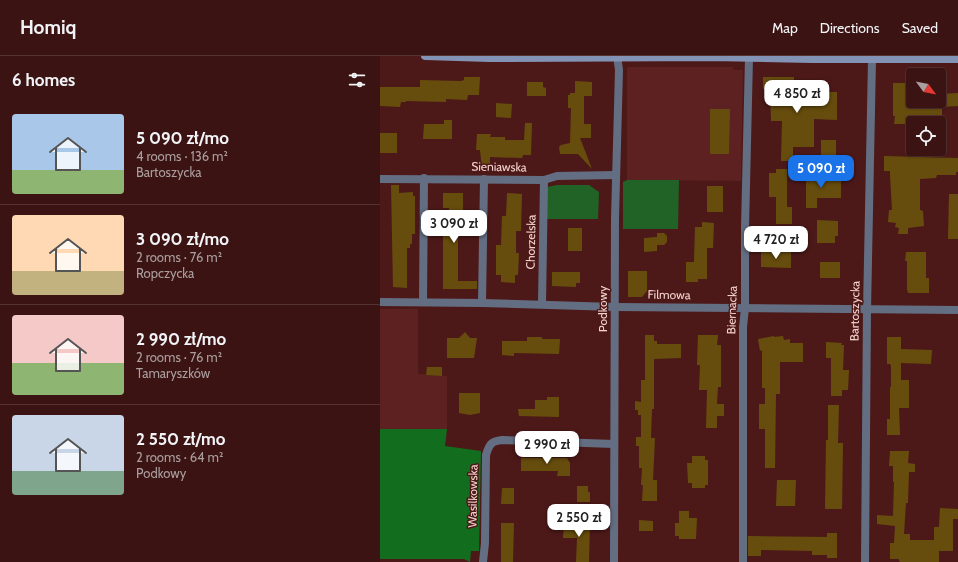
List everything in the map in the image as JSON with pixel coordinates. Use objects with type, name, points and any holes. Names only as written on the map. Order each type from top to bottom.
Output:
[{"type":"street","points":[[425,56],[489,58],[758,57],[958,59]]},
{"type":"street","name":"Podkowy","points":[[614,562],[616,175],[619,70],[617,57]]},
{"type":"street","name":"Biernacka","points":[[743,562],[743,327],[746,308],[745,228],[749,58]]},
{"type":"street","name":"Bartoszycka","points":[[865,562],[870,58]]},
{"type":"street","name":"Sieniawska","points":[[380,179],[484,178],[544,180],[557,176],[616,175]]},
{"type":"street","points":[[423,302],[424,178]]},
{"type":"street","points":[[482,303],[484,178]]},
{"type":"street","name":"Chorzelska","points":[[542,304],[544,180]]},
{"type":"street","name":"Filmowa","points":[[380,302],[542,304],[615,307],[958,310]]},
{"type":"street","name":"Wasilkowska","points":[[483,562],[485,543],[486,455],[488,447],[491,443],[502,440],[614,444]]},
{"type":"shaded area","points":[[627,67],[733,67],[733,70],[743,70],[741,181],[627,180]]},
{"type":"shaded area","points":[[380,309],[418,309],[418,374],[447,376],[447,429],[380,429]]},
{"type":"green space","points":[[627,180],[679,180],[678,229],[623,229],[623,182]]},
{"type":"green space","points":[[557,185],[589,185],[599,192],[598,219],[546,219],[547,187]]},
{"type":"green space","points":[[380,429],[447,429],[445,446],[481,451],[479,551],[471,551],[470,562],[464,559],[380,559]]},
{"type":"building","points":[[464,77],[480,77],[479,95],[468,95],[467,100],[446,99],[446,102],[406,101],[401,102],[400,107],[380,106],[380,87],[420,87],[420,80],[461,81],[464,80]]},
{"type":"building","points":[[763,77],[794,77],[794,103],[822,103],[822,92],[837,92],[837,120],[814,119],[814,147],[793,147],[793,161],[781,161],[782,121],[771,121],[770,89],[763,89]]},
{"type":"building","points":[[575,81],[592,82],[592,96],[584,96],[584,124],[591,124],[591,138],[580,138],[592,169],[578,154],[560,154],[559,147],[570,143],[571,108],[568,108],[568,95],[570,95],[570,93],[575,93]]},
{"type":"building","points":[[527,82],[543,82],[543,87],[546,88],[546,96],[527,96]]},
{"type":"building","points":[[893,83],[906,83],[906,108],[942,108],[942,116],[906,116],[906,124],[894,124],[895,116],[893,116]]},
{"type":"building","points":[[958,93],[958,106],[946,107],[946,94]]},
{"type":"building","points":[[496,103],[512,104],[511,118],[496,117]]},
{"type":"building","points":[[710,109],[730,109],[729,154],[710,154]]},
{"type":"building","points":[[444,120],[452,120],[452,139],[423,139],[424,124],[444,124]]},
{"type":"building","points":[[525,123],[532,123],[531,155],[523,155],[522,158],[490,157],[490,169],[482,169],[480,150],[476,150],[477,134],[491,134],[490,137],[505,137],[505,140],[524,140]]},
{"type":"building","points":[[380,133],[397,133],[397,153],[380,153]]},
{"type":"building","points":[[821,140],[836,140],[836,155],[821,155]]},
{"type":"building","points":[[884,156],[958,158],[958,172],[956,172],[956,175],[937,175],[936,178],[920,179],[920,210],[923,211],[924,226],[908,228],[908,234],[898,234],[899,228],[895,227],[896,223],[888,222],[889,210],[892,210],[890,171],[884,171]]},
{"type":"building","points":[[776,169],[787,169],[787,207],[792,207],[792,224],[776,224],[776,197],[769,197],[769,173],[776,173]]},
{"type":"building","points":[[811,171],[820,171],[819,179],[841,179],[841,198],[817,198],[817,208],[806,208],[806,177],[811,177]]},
{"type":"building","points":[[391,185],[399,185],[399,193],[413,192],[413,196],[415,196],[415,234],[412,234],[412,244],[410,244],[410,248],[407,248],[407,288],[393,287]]},
{"type":"building","points":[[707,186],[723,186],[723,212],[707,212]]},
{"type":"building","points":[[443,193],[463,193],[463,230],[458,230],[458,281],[477,281],[477,289],[443,289],[443,230],[449,230],[449,208],[443,208]]},
{"type":"building","points":[[507,193],[522,194],[521,231],[516,231],[516,253],[519,253],[518,275],[515,275],[515,283],[501,282],[501,275],[496,275],[496,245],[501,245],[502,216],[506,216]]},
{"type":"building","points":[[949,194],[958,194],[958,239],[948,239]]},
{"type":"building","points":[[817,220],[838,221],[838,236],[835,236],[835,243],[817,243]]},
{"type":"building","points":[[702,222],[714,223],[713,248],[707,248],[707,279],[698,279],[698,282],[686,282],[686,262],[694,262],[695,227],[702,227]]},
{"type":"building","points":[[568,228],[582,228],[582,251],[568,251]]},
{"type":"building","points":[[657,233],[664,233],[667,236],[667,242],[664,245],[657,245],[657,251],[644,252],[644,238],[657,237]]},
{"type":"building","points":[[761,251],[791,252],[791,268],[761,267]]},
{"type":"building","points":[[906,252],[926,252],[926,278],[929,278],[929,293],[908,293],[907,261],[905,261]]},
{"type":"building","points":[[820,262],[840,262],[840,278],[820,278]]},
{"type":"building","points":[[628,271],[647,271],[647,291],[642,297],[628,297]]},
{"type":"building","points":[[552,272],[580,272],[580,283],[576,283],[576,287],[552,286]]},
{"type":"building","points":[[465,332],[470,338],[477,338],[474,358],[447,358],[447,338],[459,338]]},
{"type":"building","points":[[645,335],[654,335],[654,341],[657,341],[657,344],[681,344],[681,358],[654,359],[654,409],[652,409],[651,438],[655,438],[653,480],[657,480],[657,501],[642,501],[642,468],[639,468],[639,446],[636,446],[636,437],[641,437],[641,415],[638,415],[638,410],[635,410],[635,401],[641,402],[641,380],[645,380]]},
{"type":"building","points":[[698,335],[718,335],[717,345],[721,345],[721,387],[718,387],[717,404],[724,404],[724,416],[717,416],[717,428],[706,428],[707,390],[699,390],[700,365],[697,365]]},
{"type":"building","points":[[783,336],[784,340],[790,339],[790,343],[803,343],[803,362],[780,362],[780,394],[776,394],[775,468],[765,468],[765,429],[759,429],[759,404],[765,404],[765,388],[762,388],[762,350],[760,351],[758,339]]},
{"type":"building","points":[[527,337],[560,339],[559,354],[514,353],[514,356],[502,355],[502,341],[527,341]]},
{"type":"building","points":[[887,337],[901,337],[901,349],[932,350],[931,364],[901,363],[901,380],[909,380],[909,408],[899,408],[900,435],[887,435],[887,419],[890,419],[891,366],[890,364],[887,364]]},
{"type":"building","points":[[826,342],[842,343],[841,345],[844,345],[843,370],[849,370],[848,390],[842,390],[842,396],[831,396],[831,358],[826,358]]},
{"type":"building","points":[[427,367],[442,367],[442,376],[426,375]]},
{"type":"building","points":[[459,393],[480,393],[480,413],[470,415],[459,413]]},
{"type":"building","points":[[547,397],[559,397],[559,417],[519,416],[518,409],[535,409],[535,400],[547,400]]},
{"type":"building","points":[[828,405],[839,405],[838,443],[843,443],[842,509],[825,509]]},
{"type":"building","points":[[890,451],[909,451],[908,463],[915,464],[915,472],[909,472],[908,503],[906,503],[904,534],[910,534],[910,540],[934,540],[934,527],[939,527],[940,508],[958,509],[958,519],[953,519],[953,551],[939,551],[939,562],[901,562],[899,559],[890,559],[890,543],[894,543],[895,526],[877,524],[877,515],[893,516],[894,482],[893,466],[889,466]]},
{"type":"building","points":[[692,456],[705,456],[705,460],[708,460],[708,485],[705,485],[705,488],[692,488],[692,483],[688,483],[687,463],[692,463]]},
{"type":"building","points":[[521,458],[567,458],[570,463],[570,476],[557,476],[558,471],[521,471]]},
{"type":"building","points":[[777,480],[796,480],[795,506],[776,506]]},
{"type":"building","points":[[577,486],[588,486],[588,492],[590,492],[590,502],[577,502]]},
{"type":"building","points":[[502,488],[514,488],[514,504],[501,504]]},
{"type":"building","points":[[679,511],[689,511],[689,518],[697,518],[696,539],[679,539],[679,536],[675,536],[675,523],[679,523]]},
{"type":"building","points":[[639,520],[653,521],[653,531],[639,531]]},
{"type":"building","points":[[564,522],[590,522],[589,562],[576,562],[577,538],[563,538]]},
{"type":"building","points":[[501,523],[514,523],[513,562],[501,562]]},
{"type":"building","points":[[827,533],[837,533],[837,558],[827,558],[827,555],[812,555],[812,551],[761,550],[761,556],[748,556],[748,536],[827,537]]}]
